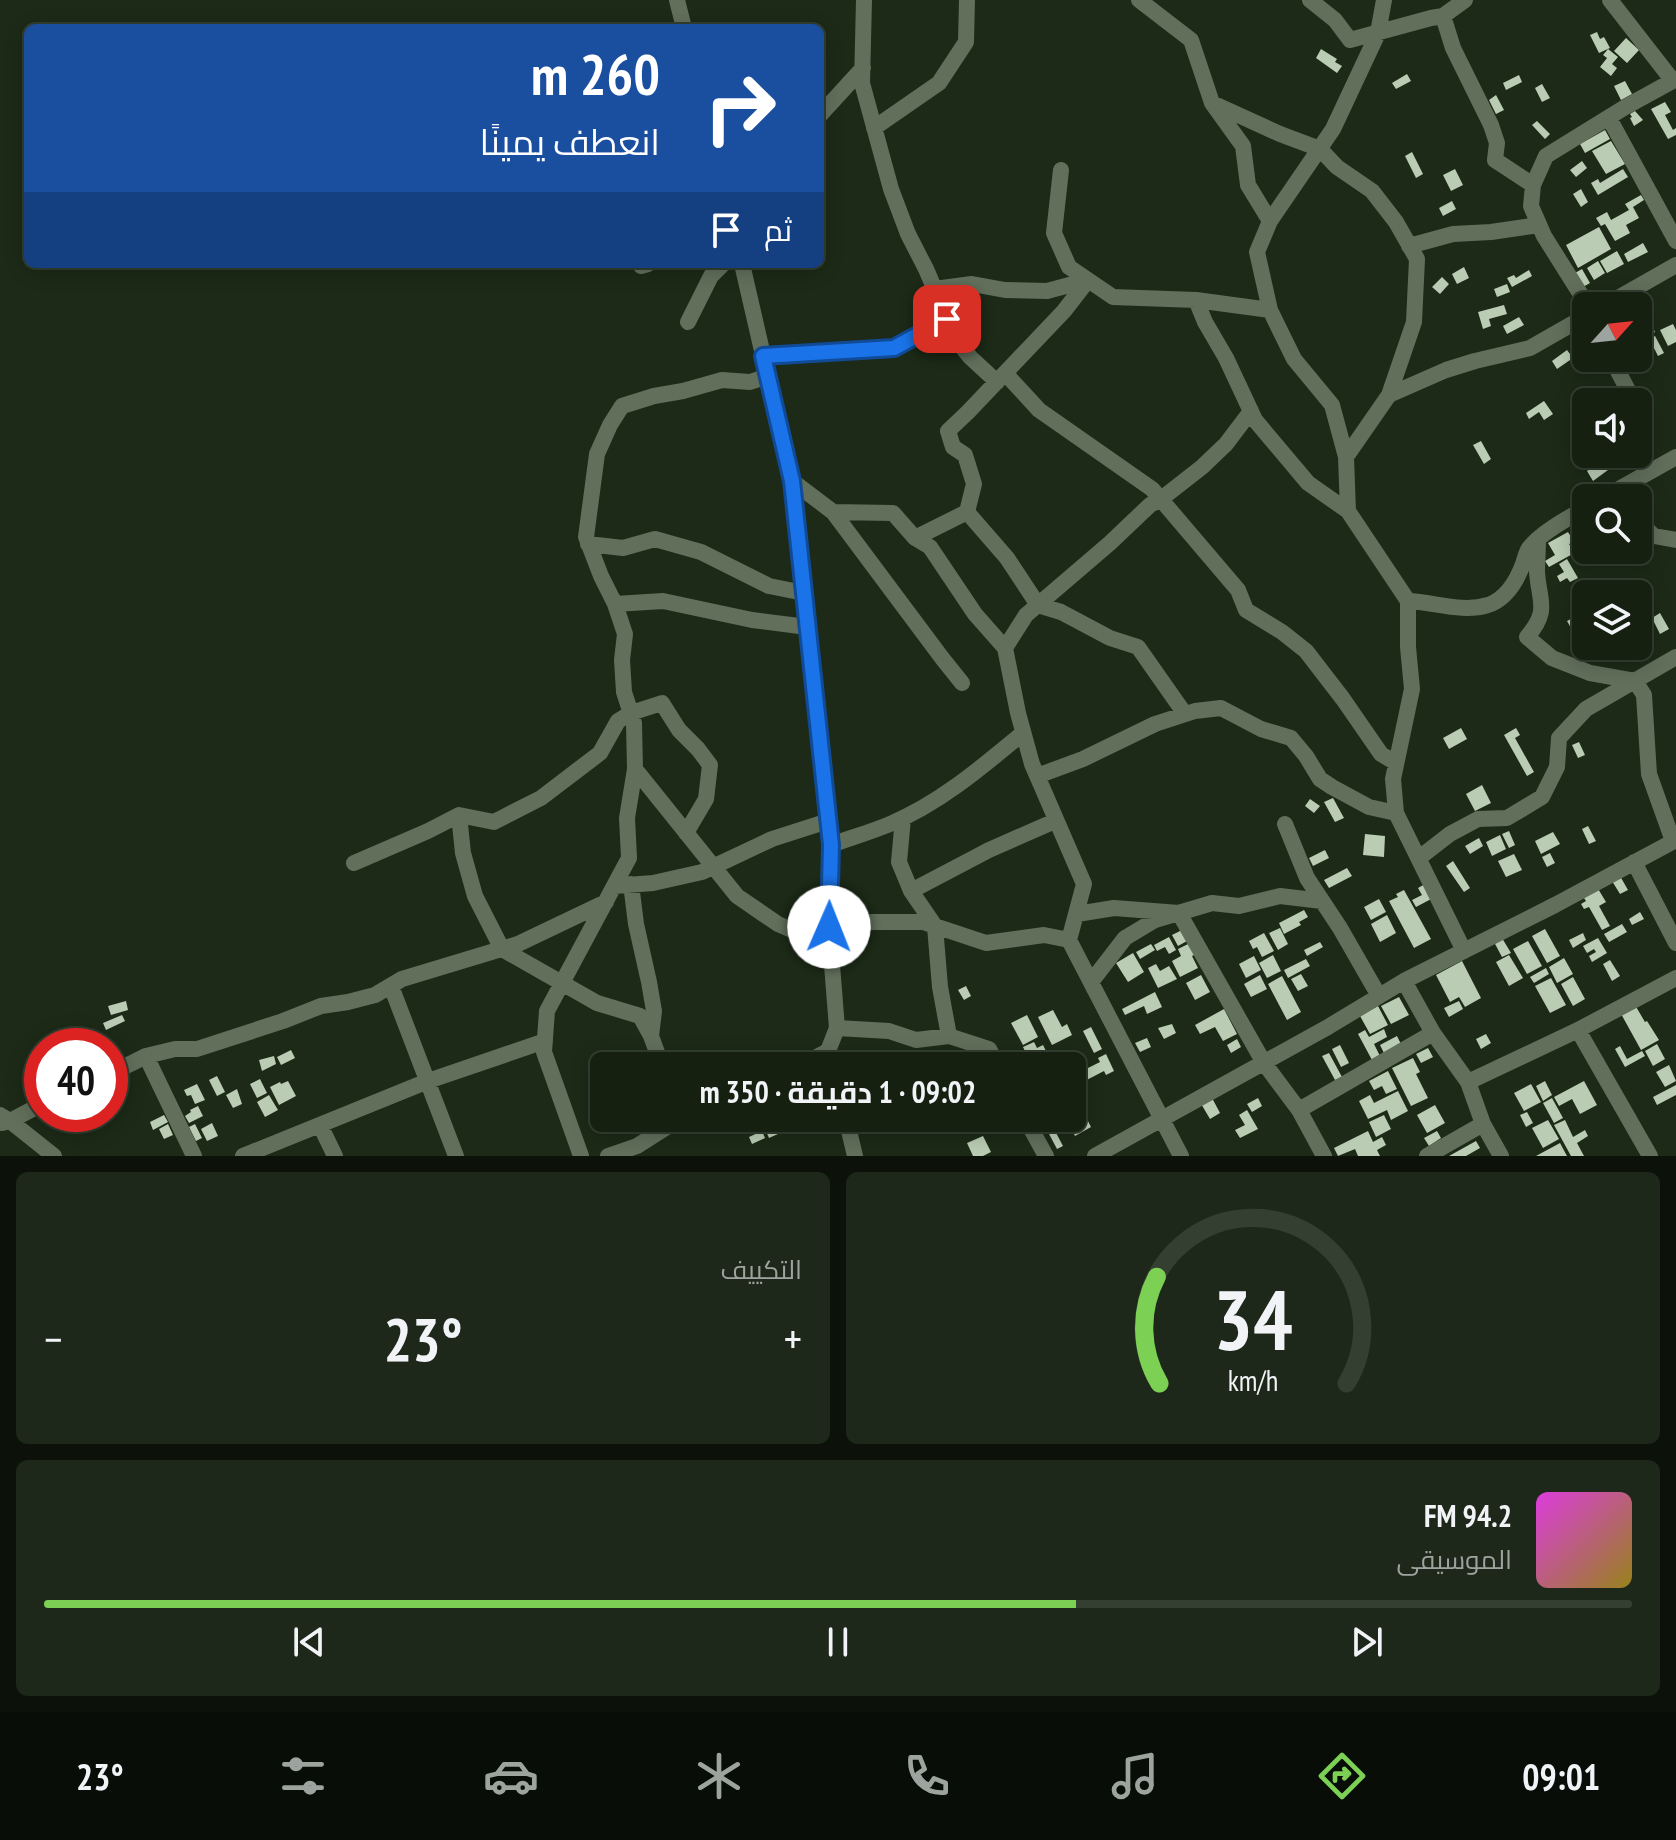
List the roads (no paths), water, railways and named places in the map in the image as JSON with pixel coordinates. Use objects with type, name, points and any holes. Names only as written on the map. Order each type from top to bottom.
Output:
[{"type":"street","points":[[677,0],[683,24]]},
{"type":"street","points":[[864,0],[862,83],[874,128],[891,189],[908,234],[956,339],[1039,410],[1152,489],[1238,590],[1246,610],[1306,651],[1381,754],[1396,763]]},
{"type":"street","points":[[874,128],[939,83],[966,42],[967,0]]},
{"type":"street","points":[[1139,0],[1191,40],[1212,103],[1243,146],[1248,185],[1270,221]]},
{"type":"street","points":[[1310,0],[1335,20],[1350,40],[1443,16],[1465,0]]},
{"type":"street","points":[[1348,511],[1346,457],[1332,405],[1294,359],[1270,310],[1257,252],[1270,221],[1333,129],[1378,33],[1384,0]]},
{"type":"street","points":[[1579,292],[1539,225],[1531,206],[1533,185],[1546,156],[1674,80],[1610,0]]},
{"type":"street","points":[[1443,16],[1453,48],[1491,125],[1497,143],[1495,160],[1533,185]]},
{"type":"street","points":[[824,111],[863,68]]},
{"type":"street","points":[[1212,103],[1320,149],[1337,167],[1372,191],[1396,222],[1417,259],[1414,322],[1389,395],[1346,457]]},
{"type":"street","points":[[1609,118],[1676,241]]},
{"type":"street","points":[[1061,170],[1054,233],[1069,267],[1113,297],[1196,300],[1270,310]]},
{"type":"street","points":[[1409,246],[1453,234],[1539,225]]},
{"type":"street","points":[[1629,292],[1676,265]]},
{"type":"street","points":[[688,322],[711,276],[719,268]]},
{"type":"street","points":[[743,268],[792,481],[831,845],[829,927],[837,1028],[831,1052]]},
{"type":"street","points":[[934,289],[972,284],[1005,290],[1047,291],[1088,280]]},
{"type":"street","points":[[915,538],[967,512],[974,484],[965,455],[953,447],[948,431],[1064,311],[1088,280]]},
{"type":"street","points":[[1196,300],[1255,420],[1308,483],[1348,511],[1408,601],[1412,689],[1393,779],[1396,813],[1464,951]]},
{"type":"street","points":[[763,356],[894,348],[947,319]]},
{"type":"street","points":[[1389,395],[1446,370],[1530,348],[1572,324]]},
{"type":"street","points":[[651,1036],[654,1011],[649,982],[636,924],[623,885],[629,858],[627,818],[635,769],[634,723],[624,692],[622,660],[625,634],[586,537],[597,454],[622,406],[722,380],[750,382],[768,376]]},
{"type":"street","points":[[1005,648],[1026,615],[1150,505],[1202,467],[1226,444],[1251,411]]},
{"type":"street","points":[[1629,484],[1676,457]]},
{"type":"street","points":[[792,481],[833,512],[962,683]]},
{"type":"street","points":[[833,512],[893,513],[915,538],[930,547],[975,614],[1005,648],[1023,733],[1037,776],[1084,884],[1069,940],[1181,1156]]},
{"type":"street","points":[[967,512],[1007,558],[1038,605],[1061,612],[1110,638],[1138,647],[1185,714]]},
{"type":"street","points":[[1408,601],[1454,608],[1488,605],[1500,599],[1518,580],[1529,547],[1572,516]]},
{"type":"street","points":[[1652,534],[1676,540]]},
{"type":"street","points":[[588,544],[623,548],[655,539],[701,552],[769,586],[804,593]]},
{"type":"street","points":[[1095,1156],[1328,1027],[1404,981],[1675,840],[1649,774],[1644,695],[1635,681],[1590,673],[1552,658],[1527,637],[1534,629],[1543,607],[1537,573],[1538,540]]},
{"type":"street","points":[[615,604],[663,601],[695,610],[807,627]]},
{"type":"street","points":[[1419,858],[1450,834],[1478,819],[1507,818],[1542,797],[1557,767],[1559,738],[1586,709],[1676,657]]},
{"type":"street","points":[[354,863],[459,815],[494,822],[541,798],[600,753],[618,721],[631,713],[662,703],[679,730],[710,765],[706,799],[686,833]]},
{"type":"street","points":[[1037,776],[1083,759],[1155,724],[1195,711],[1221,708],[1261,729],[1291,738],[1320,779],[1332,787],[1369,807],[1396,813]]},
{"type":"street","points":[[831,845],[903,818],[941,797],[1023,733]]},
{"type":"street","points":[[635,769],[737,896],[778,924],[831,947]]},
{"type":"street","points":[[459,815],[463,853],[475,896],[502,949],[597,1003],[640,1016],[657,1052]]},
{"type":"street","points":[[903,818],[899,862],[911,891],[935,926],[940,987],[949,1036]]},
{"type":"street","points":[[581,1156],[544,1052],[547,1011],[606,902],[623,885],[653,883],[702,872],[772,839],[828,821]]},
{"type":"street","points":[[911,891],[989,850],[1055,821]]},
{"type":"street","points":[[1285,824],[1307,878],[1379,996]]},
{"type":"street","points":[[1634,862],[1676,943]]},
{"type":"street","points":[[1091,982],[1125,938],[1155,920],[1212,903],[1239,906],[1280,896],[1322,901]]},
{"type":"street","points":[[128,1065],[146,1056],[175,1049],[197,1049],[321,1006],[375,995],[402,979],[518,944],[606,902]]},
{"type":"street","points":[[1077,914],[1114,908],[1179,913]]},
{"type":"street","points":[[1179,913],[1264,1063],[1299,1110],[1324,1156]]},
{"type":"street","points":[[829,927],[923,922],[986,943],[1044,935],[1069,940]]},
{"type":"street","points":[[1468,1082],[1578,1030],[1676,978]]},
{"type":"street","points":[[1404,981],[1433,1033],[1468,1082],[1483,1124],[1501,1156]]},
{"type":"street","points":[[391,986],[456,1156]]},
{"type":"street","points":[[837,1028],[889,1031],[916,1040],[949,1036],[991,1052]]},
{"type":"street","points":[[1578,1030],[1650,1156]]},
{"type":"street","points":[[1299,1110],[1433,1033]]},
{"type":"street","points":[[243,1156],[428,1081],[545,1041]]},
{"type":"street","points":[[146,1056],[194,1156]]},
{"type":"street","points":[[3,1120],[24,1111]]},
{"type":"street","points":[[3,1120],[54,1156]]},
{"type":"street","points":[[1427,1156],[1483,1124]]},
{"type":"street","points":[[320,1125],[335,1156]]},
{"type":"street","points":[[608,1156],[637,1146],[659,1132]]},
{"type":"street","points":[[849,1132],[855,1156]]},
{"type":"street","points":[[1033,1132],[1046,1156]]}]
